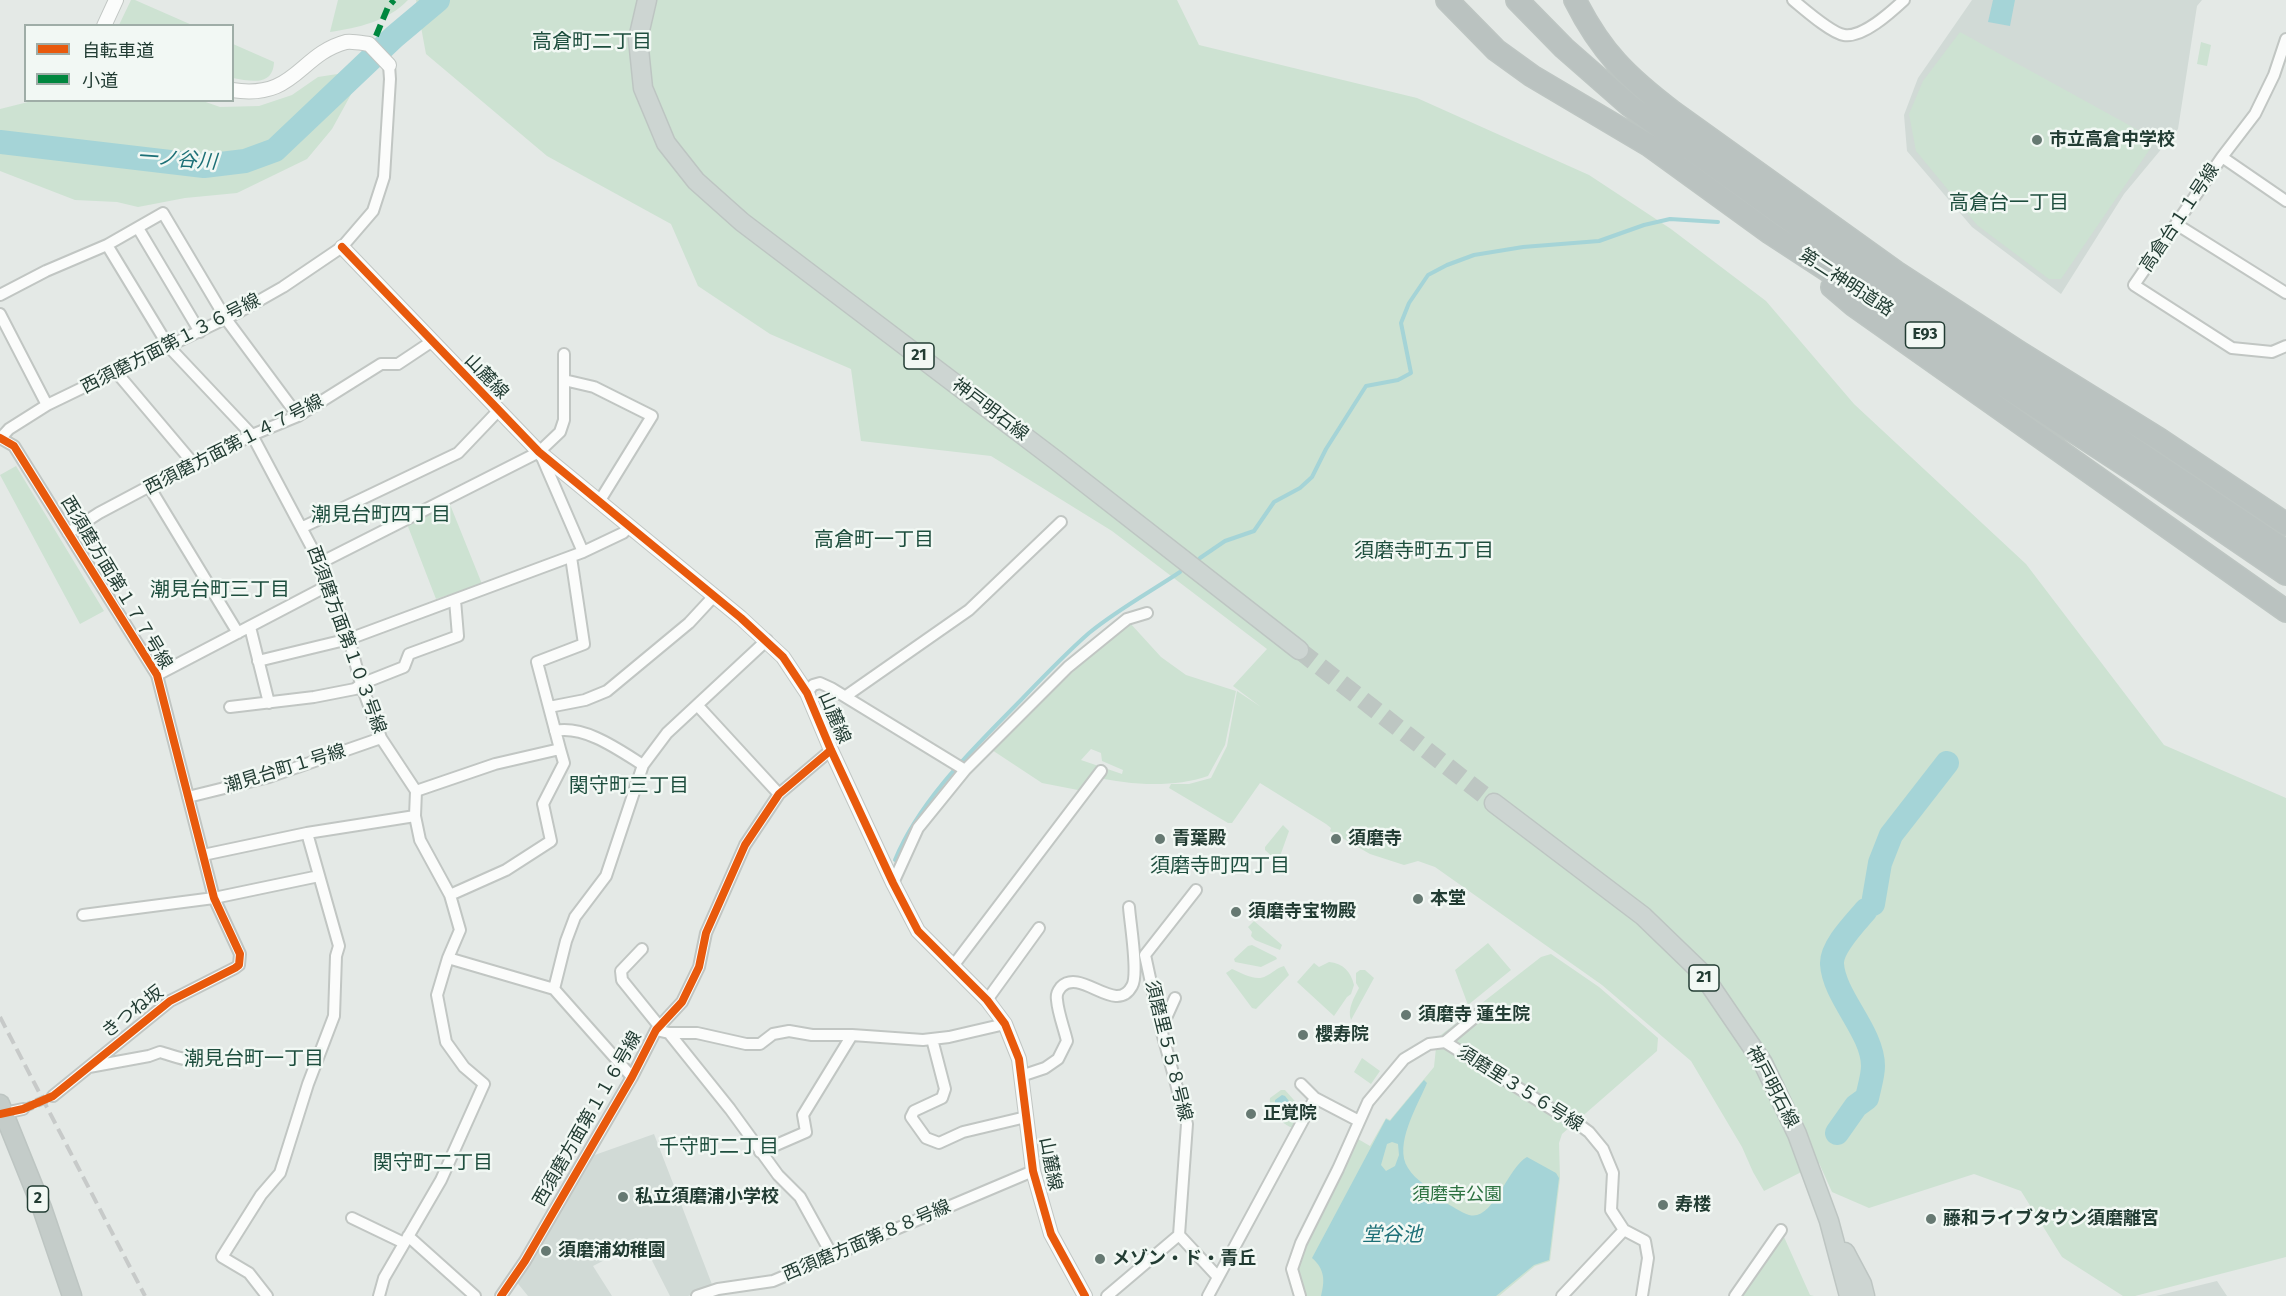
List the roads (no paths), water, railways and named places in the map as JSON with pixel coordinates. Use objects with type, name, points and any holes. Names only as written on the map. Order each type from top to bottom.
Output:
[{"type":"highway","name":"第二神明道路","points":[[1447,0],[1479,35],[1512,63],[1661,129],[1788,207],[1943,327],[2084,428],[2145,478],[2286,574]]},
{"type":"highway","name":"第二神明道路","points":[[1517,0],[1598,79],[1661,129],[1770,233],[2286,551]]},
{"type":"highway","points":[[1575,0],[1597,39],[1638,86],[1661,129]]},
{"type":"highway","points":[[1788,207],[1896,272],[2159,439],[2286,524]]},
{"type":"highway","points":[[1770,233],[1853,305],[2286,611]]},
{"type":"highway","name":"2","points":[[1,1110],[42,1208],[72,1296]]},
{"type":"main road","name":"神戸明石線","points":[[647,0],[638,39],[643,88],[666,143],[696,181],[742,222],[1057,461],[1299,650]]},
{"type":"main road","name":"神戸明石線","points":[[1494,803],[1642,916],[1701,972],[1763,1063],[1797,1134],[1829,1221],[1850,1296]]},
{"type":"main road","points":[[1829,1221],[1862,1284],[1865,1296]]},
{"type":"street","points":[[105,24],[116,0]]},
{"type":"street","points":[[1793,0],[1808,4],[1823,24],[1844,35],[1856,33],[1879,22],[1904,0]]},
{"type":"street","name":"高倉台１１号線","points":[[2286,39],[2274,75],[2255,114],[2222,157],[2134,285],[2232,348],[2272,352],[2286,346]]},
{"type":"street","points":[[234,90],[267,91],[285,82],[326,51],[347,42],[369,44],[388,65]]},
{"type":"street","name":"西須磨方面第１３６号線","points":[[0,438],[9,429],[47,405],[226,319],[283,287],[342,247],[372,211],[384,177],[390,79],[388,65]]},
{"type":"street","name":"高倉台１１号線","points":[[2222,157],[2286,201]]},
{"type":"street","points":[[0,295],[46,271],[107,245],[163,213],[226,319],[298,416]]},
{"type":"street","points":[[2176,225],[2286,293]]},
{"type":"street","points":[[138,228],[200,332]]},
{"type":"street","name":"西須磨方面第１０３号線","points":[[107,245],[169,347],[252,435],[320,563],[349,639],[361,684],[381,738],[416,791]]},
{"type":"street","name":"山麓線","points":[[342,247],[539,452],[767,640],[783,657],[807,693],[893,883],[918,931],[987,1000],[1005,1024],[1018,1059],[1033,1171],[1051,1234],[1085,1296]]},
{"type":"street","points":[[0,314],[47,405]]},
{"type":"street","name":"西須磨方面第１４７号線","points":[[68,533],[99,513],[150,488],[193,463],[298,416],[381,364],[398,364],[431,342]]},
{"type":"street","points":[[320,563],[539,452],[560,432],[564,420],[564,354]]},
{"type":"street","points":[[117,373],[193,463]]},
{"type":"street","points":[[564,380],[594,387],[652,417],[599,502]]},
{"type":"street","points":[[303,528],[458,453],[498,411]]},
{"type":"street","name":"西須磨方面第１７７号線","points":[[0,438],[14,446],[157,675],[214,898]]},
{"type":"street","points":[[539,452],[583,552]]},
{"type":"street","points":[[150,488],[238,633]]},
{"type":"street","points":[[846,696],[969,610],[1061,522]]},
{"type":"street","points":[[258,661],[349,639],[571,557],[623,533],[629,527]]},
{"type":"street","points":[[450,895],[506,870],[551,841],[543,804],[564,763],[537,662],[585,644],[571,557]]},
{"type":"street","points":[[157,675],[329,585]]},
{"type":"street","points":[[549,707],[585,700],[607,690],[688,623],[714,596]]},
{"type":"street","points":[[230,707],[314,697],[355,689],[361,684],[404,667],[409,654],[458,636],[455,600]]},
{"type":"street","points":[[893,883],[918,828],[965,770],[1068,667],[1127,619],[1147,613]]},
{"type":"street","points":[[250,627],[268,703]]},
{"type":"street","points":[[554,989],[575,917],[606,876],[643,765],[667,733],[767,640]]},
{"type":"street","points":[[807,693],[813,685],[820,683],[846,696],[965,770]]},
{"type":"street","points":[[698,706],[779,794]]},
{"type":"street","points":[[555,731],[561,730],[590,736],[610,744],[643,765]]},
{"type":"street","name":"潮見台町１号線","points":[[188,796],[270,777],[381,738]]},
{"type":"street","points":[[378,1296],[384,1278],[441,1180],[484,1084],[464,1067],[446,1042],[437,995],[448,958],[460,930],[450,895],[420,840],[415,816],[416,791],[495,764],[560,749]]},
{"type":"street","name":"西須磨方面第１１６号線","points":[[501,1296],[525,1261],[632,1077],[682,1002],[699,967],[706,933],[745,844],[779,794],[831,750]]},
{"type":"street","points":[[953,966],[1101,771]]},
{"type":"street","points":[[203,855],[308,833],[415,816]]},
{"type":"street","points":[[267,1296],[249,1273],[222,1257],[261,1195],[280,1173],[308,1084],[334,1016],[336,956],[339,946],[308,833]]},
{"type":"street","points":[[82,915],[214,898],[319,876]]},
{"type":"street","name":"須磨里５５８号線","points":[[1179,1235],[1187,1124],[1161,1029],[1145,955],[1196,890]]},
{"type":"street","name":"きつね坂","points":[[53,1096],[170,1001],[239,965],[240,954],[214,898]]},
{"type":"street","points":[[1021,1076],[1045,1068],[1058,1059],[1067,1041],[1057,999],[1058,990],[1065,983],[1076,981],[1112,996],[1126,992],[1133,985],[1135,971],[1129,907]]},
{"type":"street","points":[[987,1000],[1039,928]]},
{"type":"street","points":[[642,949],[621,971],[622,980],[730,1108],[778,1175],[800,1197],[832,1255]]},
{"type":"street","points":[[448,958],[554,989],[632,1077]]},
{"type":"street","points":[[1161,1029],[1175,998]]},
{"type":"street","points":[[1300,1296],[1292,1269],[1301,1243],[1368,1102],[1404,1059],[1430,1044],[1445,1042],[1481,1012]]},
{"type":"street","points":[[662,1030],[697,1033],[746,1044],[760,1044],[773,1034],[789,1031],[812,1035],[932,1039],[1005,1024]]},
{"type":"street","points":[[760,1152],[806,1132],[803,1115],[852,1035]]},
{"type":"street","points":[[932,1039],[945,1089],[942,1098],[914,1111],[911,1117],[926,1138],[939,1143],[963,1132],[1026,1117]]},
{"type":"street","name":"須磨里３５６号線","points":[[1445,1042],[1574,1121],[1589,1132],[1603,1149],[1613,1173],[1611,1210],[1624,1230],[1645,1241],[1648,1258],[1642,1296]]},
{"type":"street","points":[[88,1067],[160,1052],[189,1061],[204,1062],[213,1057]]},
{"type":"street","points":[[1301,1084],[1315,1098],[1359,1121]]},
{"type":"street","points":[[1208,1296],[1315,1098]]},
{"type":"street","points":[[1,1110],[23,1110]]},
{"type":"street","name":"西須磨方面第８８号線","points":[[697,1296],[718,1288],[773,1281],[1033,1171]]},
{"type":"street","points":[[352,1218],[406,1239],[475,1296]]},
{"type":"street","points":[[1562,1296],[1624,1230]]},
{"type":"street","points":[[1735,1296],[1781,1230]]},
{"type":"street","points":[[1107,1296],[1179,1235],[1218,1277]]},
{"type":"water","points":[[1993,0],[2015,0],[2010,26],[1988,22]]},
{"type":"water","name":"堂谷池","points":[[1424,1080],[1427,1083],[1405,1137],[1404,1159],[1411,1173],[1419,1181],[1444,1197],[1443,1201],[1469,1215],[1478,1215],[1493,1203],[1513,1172],[1527,1157],[1556,1173],[1559,1178],[1549,1260],[1534,1265],[1496,1296],[1321,1296],[1322,1271],[1312,1258],[1386,1119],[1390,1121]],"holes":[[[1392,1142],[1398,1144],[1399,1155],[1395,1166],[1386,1171],[1381,1165],[1387,1144]]]},
{"type":"water","points":[[1282,1095],[1300,1115],[1304,1129],[1275,1108],[1275,1100]]},
{"type":"waterway","name":"一ノ谷川","points":[[0,142],[204,166],[245,161],[275,150],[394,37],[438,0]]},
{"type":"waterway","points":[[1200,558],[1225,541],[1254,531],[1274,502],[1300,488],[1312,477],[1326,449],[1366,386],[1398,380],[1411,373],[1401,323],[1409,303],[1428,275],[1474,255],[1523,247],[1599,241],[1644,225],[1670,219],[1718,222]]},
{"type":"waterway","points":[[895,860],[919,816],[950,775],[1046,674],[1100,625],[1180,572]]},
{"type":"waterway","points":[[1873,904],[1880,863],[1891,835],[1947,763]]},
{"type":"waterway","points":[[1837,1133],[1856,1106],[1867,1098],[1872,1074],[1873,1066],[1867,1040],[1839,989],[1832,964],[1839,943],[1866,910]]},
{"type":"tunnel","points":[[1299,650],[1494,803]]},
{"type":"tunnel","points":[[23,1109],[53,1096]]},
{"type":"railway","points":[[0,1017],[145,1296]]},
{"type":"place","name":"市立高倉中学校","points":[[2037,140]]},
{"type":"place","name":"青葉殿","points":[[1160,839]]},
{"type":"place","name":"須磨寺","points":[[1336,839]]},
{"type":"place","name":"本堂","points":[[1418,899]]},
{"type":"place","name":"須磨寺宝物殿","points":[[1236,912]]},
{"type":"place","name":"須磨寺 蓮生院","points":[[1406,1015]]},
{"type":"place","name":"櫻寿院","points":[[1303,1035]]},
{"type":"place","name":"正覚院","points":[[1251,1114]]},
{"type":"place","name":"私立須磨浦小学校","points":[[623,1197]]},
{"type":"place","name":"寿楼","points":[[1663,1205]]},
{"type":"place","name":"藤和ライブタウン須磨離宮","points":[[1931,1219]]},
{"type":"place","name":"須磨浦幼稚園","points":[[546,1251]]},
{"type":"place","name":"メゾン・ド・青丘","points":[[1100,1259]]},
{"type":"district","name":"高倉町二丁目","points":[[592,42]]},
{"type":"district","name":"高倉台一丁目","points":[[2009,203]]},
{"type":"district","name":"潮見台町四丁目","points":[[381,515]]},
{"type":"district","name":"高倉町一丁目","points":[[874,540]]},
{"type":"district","name":"須磨寺町五丁目","points":[[1424,551]]},
{"type":"district","name":"潮見台町三丁目","points":[[220,590]]},
{"type":"district","name":"関守町三丁目","points":[[629,786]]},
{"type":"district","name":"須磨寺町四丁目","points":[[1220,866]]},
{"type":"district","name":"潮見台町一丁目","points":[[254,1059]]},
{"type":"district","name":"千守町二丁目","points":[[719,1147]]},
{"type":"district","name":"関守町二丁目","points":[[433,1163]]},
{"type":"park label","name":"須磨寺公園","points":[[1457,1195]]}]
